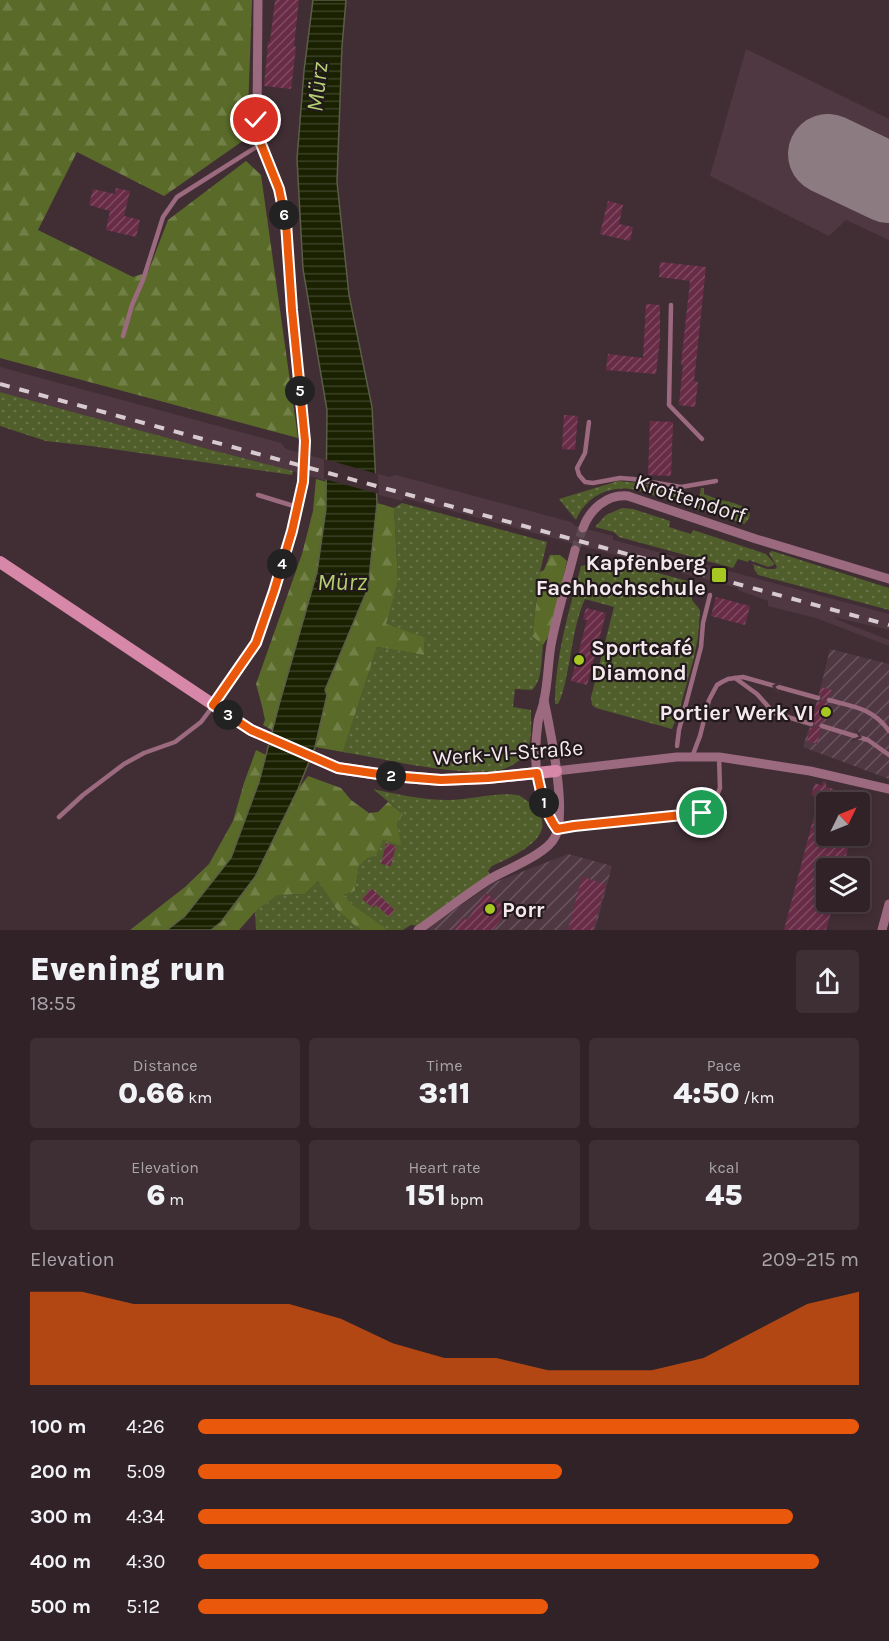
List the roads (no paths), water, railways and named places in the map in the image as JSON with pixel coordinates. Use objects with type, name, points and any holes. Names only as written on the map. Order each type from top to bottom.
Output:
[{"type":"main road","name":"Werk-VI-Straße","points":[[0,562],[251,730],[338,768],[441,780],[469,780],[556,771]]},
{"type":"street","points":[[213,705],[256,643],[292,531],[303,482],[305,441],[286,223],[279,189],[261,144],[256,120],[258,0]]},
{"type":"street","name":"Krottendorf","points":[[583,528],[590,514],[599,504],[613,497],[628,496],[766,542],[889,579]]},
{"type":"street","points":[[557,831],[544,806],[537,773],[536,742],[551,642],[575,550]]},
{"type":"street","points":[[418,930],[490,880],[544,850],[555,839],[560,813],[556,771],[544,700]]},
{"type":"street","name":"Werk-VI-Straße","points":[[556,771],[659,759],[719,757],[810,771],[889,789]]},
{"type":"street","points":[[882,930],[889,904]]},
{"type":"lane","points":[[123,336],[163,217],[177,197],[261,144]]},
{"type":"lane","points":[[671,305],[669,405],[702,439]]},
{"type":"lane","points":[[589,422],[585,453],[577,468],[585,482],[593,483],[620,478],[681,487],[716,481]]},
{"type":"lane","points":[[258,495],[297,507]]},
{"type":"lane","points":[[677,746],[679,730],[701,647],[703,624],[710,595]]},
{"type":"lane","points":[[692,757],[709,700],[717,685],[722,682],[743,677],[818,698]]},
{"type":"lane","points":[[735,678],[757,694],[774,713],[811,724]]},
{"type":"lane","points":[[829,700],[867,710],[882,721],[889,731]]},
{"type":"lane","points":[[59,817],[83,795],[124,764],[144,753],[175,742],[201,722],[213,705]]},
{"type":"lane","points":[[822,726],[868,740],[889,755]]},
{"type":"lane","points":[[557,831],[574,826],[702,813],[714,802],[720,788],[719,757]]},
{"type":"water","name":"Mürz","points":[[313,0],[346,0],[337,182],[349,295],[372,407],[377,503],[368,588],[325,690],[327,695],[315,747],[298,789],[255,877],[221,922],[211,930],[167,930],[185,916],[231,858],[259,782],[317,572],[326,509],[327,410],[303,269],[297,159],[304,71]]},
{"type":"tunnel","points":[[575,550],[583,528]]},
{"type":"railway","points":[[0,384],[889,625]]},
{"type":"place","name":"Kapfenberg Fachhochschule","points":[[719,575]]},
{"type":"place","name":"Sportcafé Diamond","points":[[579,660]]},
{"type":"place","name":"Portier Werk VI","points":[[826,712]]},
{"type":"place","name":"Porr","points":[[490,909]]}]
